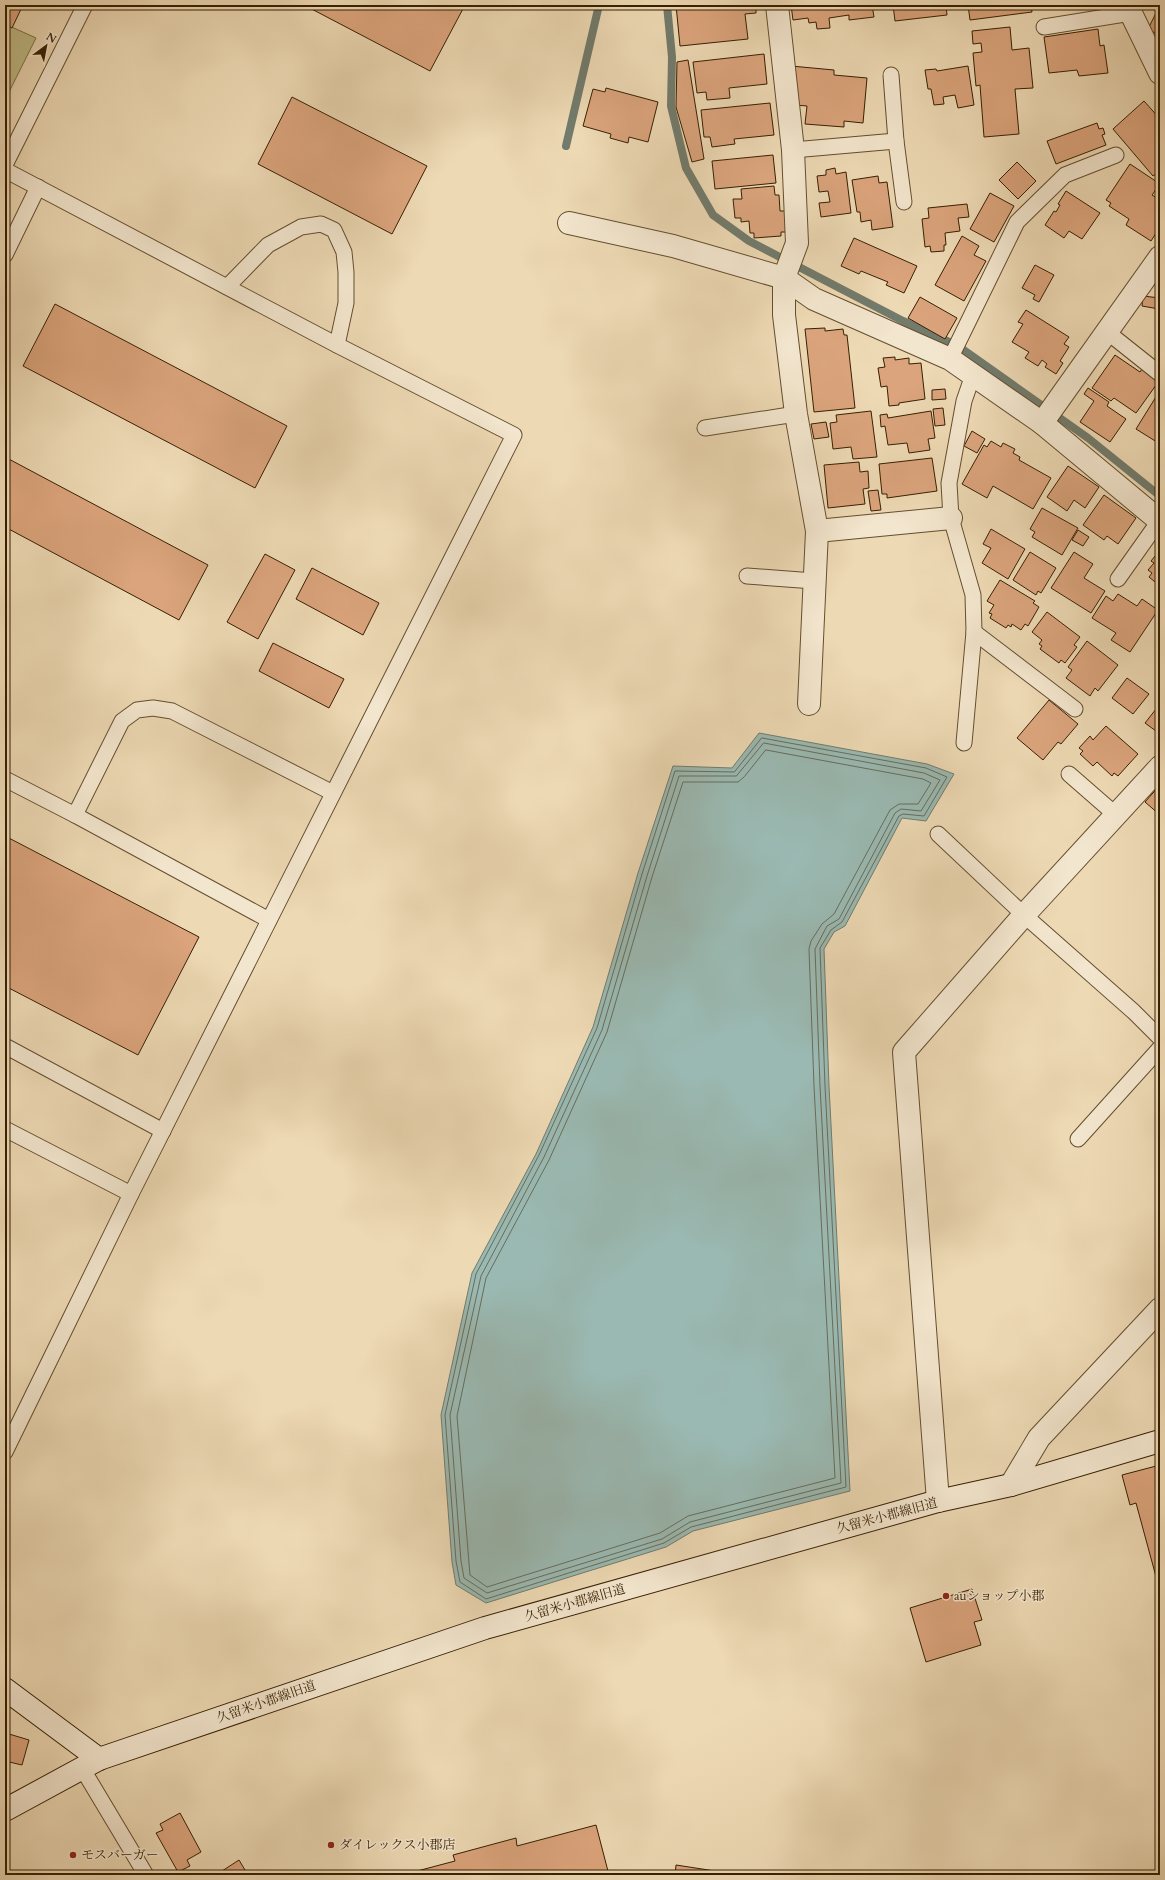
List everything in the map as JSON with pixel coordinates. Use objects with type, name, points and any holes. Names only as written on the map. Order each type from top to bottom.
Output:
[{"type":"street","points":[[777,5],[793,150],[797,243],[784,278],[784,315],[796,414],[817,531],[809,704]]},
{"type":"street","points":[[1129,9],[1160,73]]},
{"type":"street","points":[[570,223],[673,246],[784,278],[814,299],[950,359],[1042,424],[1160,521]]},
{"type":"street","points":[[1042,424],[1106,331],[1160,257]]},
{"type":"street","points":[[817,531],[951,518]]},
{"type":"street","points":[[938,1501],[904,1052],[1024,915],[1160,767]]},
{"type":"street","points":[[1011,1485],[1039,1438],[1160,1309]]},
{"type":"street","name":"久留米小郡線旧道","points":[[5,1810],[90,1764],[485,1628],[938,1501],[1011,1485],[1160,1441]]},
{"type":"street","points":[[5,1689],[90,1764]]},
{"type":"lane","points":[[5,165],[85,5]]},
{"type":"lane","points":[[1044,27],[1129,9]]},
{"type":"lane","points":[[891,75],[896,141],[904,202]]},
{"type":"lane","points":[[793,150],[896,141]]},
{"type":"lane","points":[[950,359],[1017,222],[1065,175],[1116,155]]},
{"type":"lane","points":[[5,170],[38,186],[337,345],[514,435],[131,1194],[5,1452]]},
{"type":"lane","points":[[5,255],[38,186]]},
{"type":"lane","points":[[227,287],[268,245],[301,227],[321,224],[334,230],[344,252],[346,272],[346,303],[337,345]]},
{"type":"lane","points":[[1106,331],[1160,374]]},
{"type":"lane","points":[[964,743],[974,632],[973,596],[951,518],[949,483],[964,401],[973,375]]},
{"type":"lane","points":[[705,428],[796,414]]},
{"type":"lane","points":[[1118,579],[1160,521]]},
{"type":"lane","points":[[747,576],[814,581]]},
{"type":"lane","points":[[974,632],[1075,709]]},
{"type":"lane","points":[[75,815],[122,721],[137,710],[153,708],[172,711],[333,793]]},
{"type":"lane","points":[[1069,774],[1116,815]]},
{"type":"lane","points":[[5,779],[75,815],[269,920]]},
{"type":"lane","points":[[938,834],[1024,915],[1134,1012],[1160,1038]]},
{"type":"lane","points":[[5,1046],[163,1131]]},
{"type":"lane","points":[[1078,1139],[1160,1048]]},
{"type":"lane","points":[[5,1129],[131,1194]]},
{"type":"lane","points":[[90,1764],[146,1875]]},
{"type":"shaded area","points":[[5,24],[36,38],[5,100]]},
{"type":"water","points":[[759,733],[927,764],[954,774],[926,821],[902,818],[845,926],[834,932],[824,949],[829,1086],[850,1491],[693,1531],[666,1547],[486,1603],[456,1585],[452,1562],[441,1415],[472,1273],[536,1154],[593,1027],[638,873],[673,766],[732,768]]},
{"type":"building","points":[[5,5],[23,5],[12,28],[5,24]]},
{"type":"building","points":[[304,5],[465,5],[430,71]]},
{"type":"building","points":[[676,5],[756,5],[756,13],[745,14],[748,39],[680,46]]},
{"type":"building","points":[[791,5],[872,5],[874,17],[849,20],[849,15],[829,18],[830,28],[817,29],[816,22],[809,23],[808,18],[793,20]]},
{"type":"building","points":[[893,5],[946,5],[947,15],[895,21]]},
{"type":"building","points":[[968,5],[1031,5],[1032,12],[970,20]]},
{"type":"building","points":[[1160,5],[1160,36],[1148,29]]},
{"type":"building","points":[[1010,27],[1012,50],[1029,48],[1033,88],[1015,89],[1019,134],[984,137],[980,85],[976,86],[973,53],[982,52],[981,43],[973,44],[972,31]]},
{"type":"building","points":[[1098,29],[1100,46],[1104,45],[1108,73],[1079,76],[1077,70],[1049,73],[1044,37]]},
{"type":"building","points":[[764,54],[767,84],[729,88],[730,98],[707,100],[706,92],[697,93],[693,62]]},
{"type":"building","points":[[688,60],[704,159],[692,162],[676,107],[677,62]]},
{"type":"building","points":[[791,66],[834,70],[834,75],[867,78],[863,123],[844,121],[844,127],[805,124],[807,106],[795,105]]},
{"type":"building","points":[[968,66],[974,105],[958,108],[955,95],[943,97],[944,104],[934,105],[931,89],[928,89],[925,70],[936,69],[937,71]]},
{"type":"building","points":[[606,88],[658,102],[648,142],[629,137],[628,143],[610,138],[611,134],[583,126],[593,89],[605,92]]},
{"type":"building","points":[[292,97],[427,166],[392,234],[258,164]]},
{"type":"building","points":[[1144,101],[1160,119],[1160,171],[1153,176],[1113,129]]},
{"type":"building","points":[[770,103],[774,135],[734,139],[735,144],[712,147],[710,137],[704,137],[701,110]]},
{"type":"building","points":[[1097,123],[1099,129],[1103,128],[1105,134],[1102,135],[1106,145],[1056,164],[1047,141]]},
{"type":"building","points":[[773,155],[776,183],[715,189],[712,161]]},
{"type":"building","points":[[1017,162],[1036,181],[1018,199],[999,180]]},
{"type":"building","points":[[1130,164],[1160,184],[1152,195],[1160,200],[1160,227],[1151,241],[1126,225],[1129,219],[1109,206],[1111,203],[1106,200]]},
{"type":"building","points":[[835,168],[836,174],[846,172],[851,213],[821,217],[819,203],[830,202],[828,191],[819,192],[817,176],[826,175],[826,170]]},
{"type":"building","points":[[878,176],[879,183],[887,182],[893,227],[872,230],[871,220],[861,222],[860,212],[857,212],[852,180]]},
{"type":"building","points":[[774,186],[775,195],[779,195],[780,211],[785,211],[787,232],[781,232],[781,236],[754,238],[754,233],[750,233],[749,221],[741,222],[741,218],[735,218],[733,199],[742,199],[741,189]]},
{"type":"building","points":[[1066,191],[1100,213],[1082,239],[1069,231],[1064,238],[1045,225],[1054,211],[1056,212],[1060,205],[1058,204]]},
{"type":"building","points":[[990,193],[1014,206],[994,242],[970,229]]},
{"type":"building","points":[[967,204],[969,217],[958,218],[960,231],[945,233],[946,245],[944,245],[944,251],[931,252],[930,246],[925,247],[922,219],[929,218],[928,208]]},
{"type":"building","points":[[962,236],[979,246],[974,255],[986,261],[964,301],[935,285]]},
{"type":"building","points":[[854,238],[917,266],[904,293],[886,285],[888,282],[861,271],[859,274],[841,266]]},
{"type":"building","points":[[1035,265],[1054,275],[1039,302],[1033,299],[1035,295],[1022,288]]},
{"type":"building","points":[[1143,296],[1160,298],[1159,309],[1142,306]]},
{"type":"building","points":[[920,297],[957,318],[945,339],[908,318]]},
{"type":"building","points":[[55,304],[287,426],[255,488],[23,366]]},
{"type":"building","points":[[1026,310],[1069,337],[1064,344],[1069,347],[1060,361],[1063,363],[1056,374],[1045,367],[1047,364],[1042,360],[1038,366],[1025,358],[1029,352],[1012,342],[1023,324],[1018,322]]},
{"type":"building","points":[[825,328],[825,331],[843,329],[844,335],[847,335],[855,408],[814,412],[805,329]]},
{"type":"building","points":[[1115,355],[1140,372],[1142,369],[1159,381],[1136,413],[1114,398],[1111,401],[1092,388]]},
{"type":"building","points":[[895,357],[895,360],[909,358],[909,364],[921,363],[925,399],[889,406],[887,386],[881,387],[878,368],[885,367],[883,358]]},
{"type":"building","points":[[1088,388],[1109,402],[1107,406],[1126,419],[1110,442],[1080,422],[1094,401],[1084,394]]},
{"type":"building","points":[[945,389],[946,399],[932,400],[932,390]]},
{"type":"building","points":[[1160,392],[1160,444],[1136,429]]},
{"type":"building","points":[[943,408],[945,425],[935,426],[933,409]]},
{"type":"building","points":[[871,411],[877,457],[853,459],[851,447],[833,449],[830,423],[837,422],[836,415]]},
{"type":"building","points":[[931,411],[935,438],[928,439],[930,450],[909,453],[907,443],[888,445],[885,426],[881,427],[880,415],[887,414],[888,418]]},
{"type":"building","points":[[826,422],[829,437],[814,439],[811,424]]},
{"type":"building","points":[[972,431],[985,439],[977,453],[964,446]]},
{"type":"building","points":[[991,441],[1001,447],[1003,443],[1015,449],[1013,453],[1020,457],[1019,460],[1051,478],[1033,509],[993,486],[987,498],[962,484],[984,445],[987,447]]},
{"type":"building","points":[[5,457],[208,565],[179,620],[5,527]]},
{"type":"building","points":[[932,458],[937,491],[887,498],[887,494],[882,494],[879,464]]},
{"type":"building","points":[[859,462],[860,472],[868,471],[869,488],[863,489],[865,504],[828,508],[824,465]]},
{"type":"building","points":[[1068,466],[1099,487],[1085,508],[1074,500],[1067,511],[1047,497]]},
{"type":"building","points":[[878,490],[881,510],[871,511],[868,491]]},
{"type":"building","points":[[1104,495],[1136,518],[1118,544],[1107,536],[1104,540],[1083,525]]},
{"type":"building","points":[[1042,508],[1078,528],[1062,555],[1032,537],[1035,532],[1030,529]]},
{"type":"building","points":[[991,529],[1025,549],[1008,579],[982,563],[991,548],[983,544]]},
{"type":"building","points":[[1078,530],[1089,537],[1083,546],[1072,540]]},
{"type":"building","points":[[1160,550],[1160,586],[1149,577],[1152,573],[1148,570],[1154,563],[1151,561]]},
{"type":"building","points":[[1030,552],[1056,568],[1041,593],[1038,591],[1036,595],[1013,580]]},
{"type":"building","points":[[1074,552],[1093,564],[1084,578],[1105,591],[1091,613],[1051,588]]},
{"type":"building","points":[[265,554],[295,570],[258,639],[227,622]]},
{"type":"building","points":[[312,568],[379,603],[363,635],[296,599]]},
{"type":"building","points":[[1000,580],[1035,601],[1033,603],[1039,607],[1028,626],[1025,624],[1021,630],[1012,624],[1011,627],[1008,625],[1006,628],[990,618],[992,614],[989,613],[994,605],[987,601]]},
{"type":"building","points":[[1118,594],[1137,606],[1142,599],[1158,610],[1130,652],[1111,640],[1116,633],[1092,618],[1106,596],[1113,601]]},
{"type":"building","points":[[1047,612],[1080,637],[1074,645],[1077,647],[1065,663],[1061,660],[1059,663],[1040,649],[1042,646],[1039,644],[1042,640],[1032,632]]},
{"type":"building","points":[[1160,635],[1160,646],[1155,642]]},
{"type":"building","points":[[1087,641],[1118,665],[1098,691],[1095,688],[1090,696],[1066,678],[1072,670],[1068,667]]},
{"type":"building","points":[[273,643],[344,679],[329,708],[259,671]]},
{"type":"building","points":[[1127,678],[1149,694],[1133,714],[1112,698]]},
{"type":"building","points":[[1049,700],[1078,724],[1061,744],[1058,742],[1043,760],[1017,738]]},
{"type":"building","points":[[1160,704],[1160,734],[1145,723]]},
{"type":"building","points":[[1106,726],[1138,754],[1118,776],[1114,773],[1112,776],[1097,762],[1093,766],[1080,754],[1083,751],[1079,748],[1090,736],[1093,740]]},
{"type":"building","points":[[1160,785],[1160,815],[1145,802]]},
{"type":"building","points":[[5,836],[199,937],[138,1055],[5,986]]},
{"type":"building","points":[[1160,1465],[1160,1584],[1158,1584],[1136,1503],[1130,1505],[1122,1475]]},
{"type":"building","points":[[972,1589],[982,1620],[974,1622],[981,1645],[926,1662],[910,1608]]},
{"type":"building","points":[[9,1734],[29,1740],[22,1765],[5,1761],[5,1749]]},
{"type":"building","points":[[180,1813],[201,1852],[187,1860],[190,1866],[178,1872],[156,1833],[163,1830],[160,1824]]},
{"type":"building","points":[[596,1825],[609,1875],[402,1875],[455,1861],[453,1855],[516,1838],[517,1846]]},
{"type":"building","points":[[239,1860],[248,1875],[224,1875],[222,1871]]},
{"type":"building","points":[[676,1865],[741,1875],[675,1875]]},
{"type":"waterway","points":[[566,146],[599,5]]},
{"type":"waterway","points":[[667,5],[672,57],[671,106],[686,168],[713,215],[749,241],[903,321],[958,346],[1088,438],[1160,496]]},
{"type":"place","name":"auショップ小郡","points":[[946,1596]]},
{"type":"place","name":"ダイレックス小郡店","points":[[331,1845]]},
{"type":"place","name":"モスバーガー","points":[[73,1855]]}]
